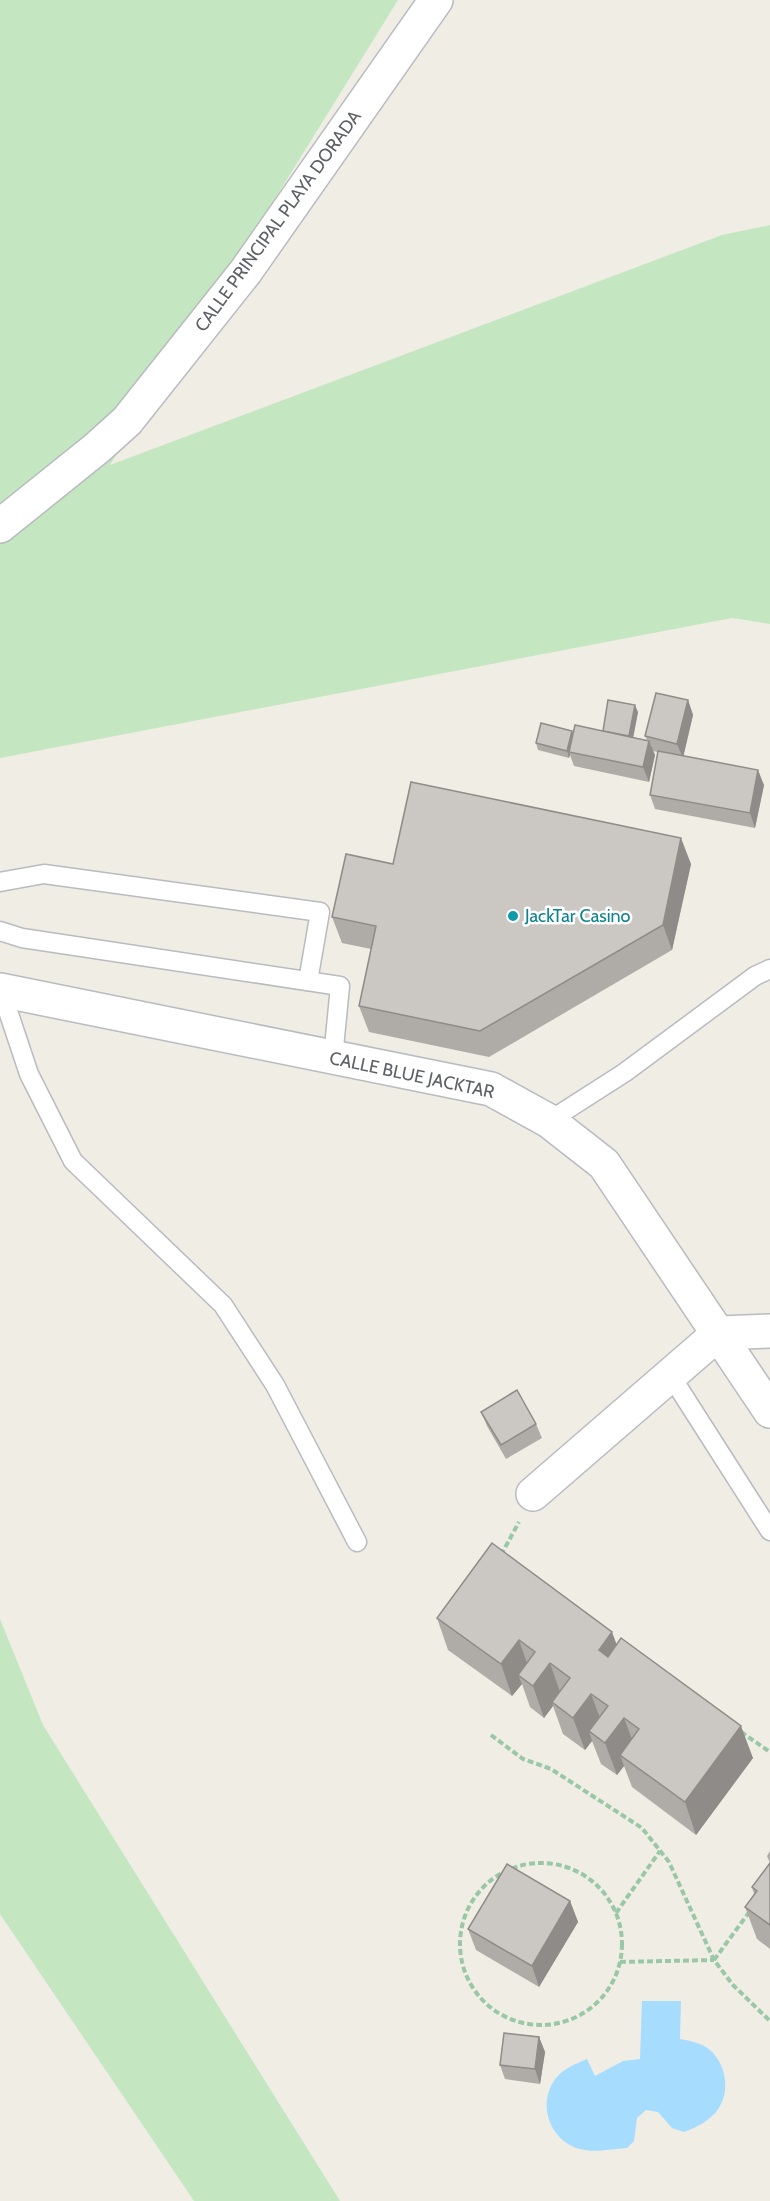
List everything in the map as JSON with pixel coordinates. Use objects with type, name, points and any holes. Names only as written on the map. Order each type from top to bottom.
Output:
[{"type":"street","name":"CALLE PRINCIPAL PLAYA DORADA","points":[[0,526],[127,421],[246,271],[436,0]]},
{"type":"street","name":"CALLE BLUE JACKTAR","points":[[0,990],[491,1089],[549,1121],[604,1164],[720,1333],[770,1411]]},
{"type":"street","points":[[533,1494],[720,1333],[770,1331]]},
{"type":"lane","points":[[0,882],[44,874],[320,912],[308,981]]},
{"type":"lane","points":[[0,931],[22,938],[340,986],[333,1058]]},
{"type":"lane","points":[[549,1121],[624,1073],[755,976],[770,969]]},
{"type":"lane","points":[[0,990],[29,1074],[73,1161],[224,1305],[275,1385],[357,1542]]},
{"type":"lane","points":[[671,1376],[770,1531]]},
{"type":"path","points":[[499,1560],[533,1494]]},
{"type":"path","points":[[731,1725],[770,1752]]},
{"type":"path","points":[[491,1735],[523,1759],[551,1769],[642,1828],[669,1862],[714,1960],[733,1985],[770,2021]]},
{"type":"path","points":[[616,1913],[660,1851]]},
{"type":"path","points":[[549,1862],[574,1869],[596,1882],[612,1903],[621,1927],[620,1962],[615,1978],[601,1999],[579,2016],[553,2024],[525,2024],[499,2014],[478,1996],[464,1972],[459,1945],[464,1918],[477,1894],[497,1875],[523,1864],[549,1862]]},
{"type":"path","points":[[714,1960],[756,1903]]},
{"type":"path","points":[[620,1962],[714,1960]]},
{"type":"green space","points":[[0,0],[398,0],[110,465],[722,235],[770,225],[770,624],[732,618],[0,758]]},
{"type":"green space","points":[[0,1619],[43,1725],[340,2201],[194,2201],[0,1914]]},
{"type":"water","points":[[642,2001],[681,2001],[680,2039],[710,2050],[721,2065],[725,2092],[718,2109],[699,2126],[684,2132],[672,2128],[658,2112],[646,2110],[637,2118],[634,2141],[627,2148],[591,2151],[570,2145],[554,2130],[549,2120],[547,2099],[550,2088],[563,2072],[587,2059],[595,2076],[623,2061],[640,2059]]},
{"type":"building","points":[[656,693],[688,700],[677,744],[645,736]]},
{"type":"building","points":[[608,700],[635,705],[629,736],[603,731]]},
{"type":"building","points":[[541,723],[572,731],[567,751],[536,743]]},
{"type":"building","points":[[575,725],[649,741],[643,767],[569,752]]},
{"type":"building","points":[[658,751],[758,770],[750,813],[650,795]]},
{"type":"building","name":"JackTar Casino","points":[[411,782],[681,838],[663,925],[480,1031],[359,1006],[376,926],[332,917],[346,854],[393,864]]},
{"type":"building","points":[[517,1390],[536,1424],[501,1445],[481,1412]]},
{"type":"building","points":[[492,1543],[612,1632],[599,1650],[608,1657],[621,1638],[741,1726],[685,1802],[620,1755],[639,1729],[624,1718],[605,1743],[589,1731],[608,1706],[591,1694],[573,1718],[552,1702],[570,1678],[550,1663],[533,1686],[518,1675],[535,1652],[519,1640],[501,1664],[437,1618]]},
{"type":"building","points":[[770,1863],[770,1925],[745,1907],[757,1891],[752,1887]]},
{"type":"building","points":[[507,1864],[570,1901],[532,1966],[468,1929]]},
{"type":"building","points":[[504,2033],[539,2037],[535,2069],[500,2065]]},
{"type":"place","name":"JackTar Casino","points":[[513,916]]}]
